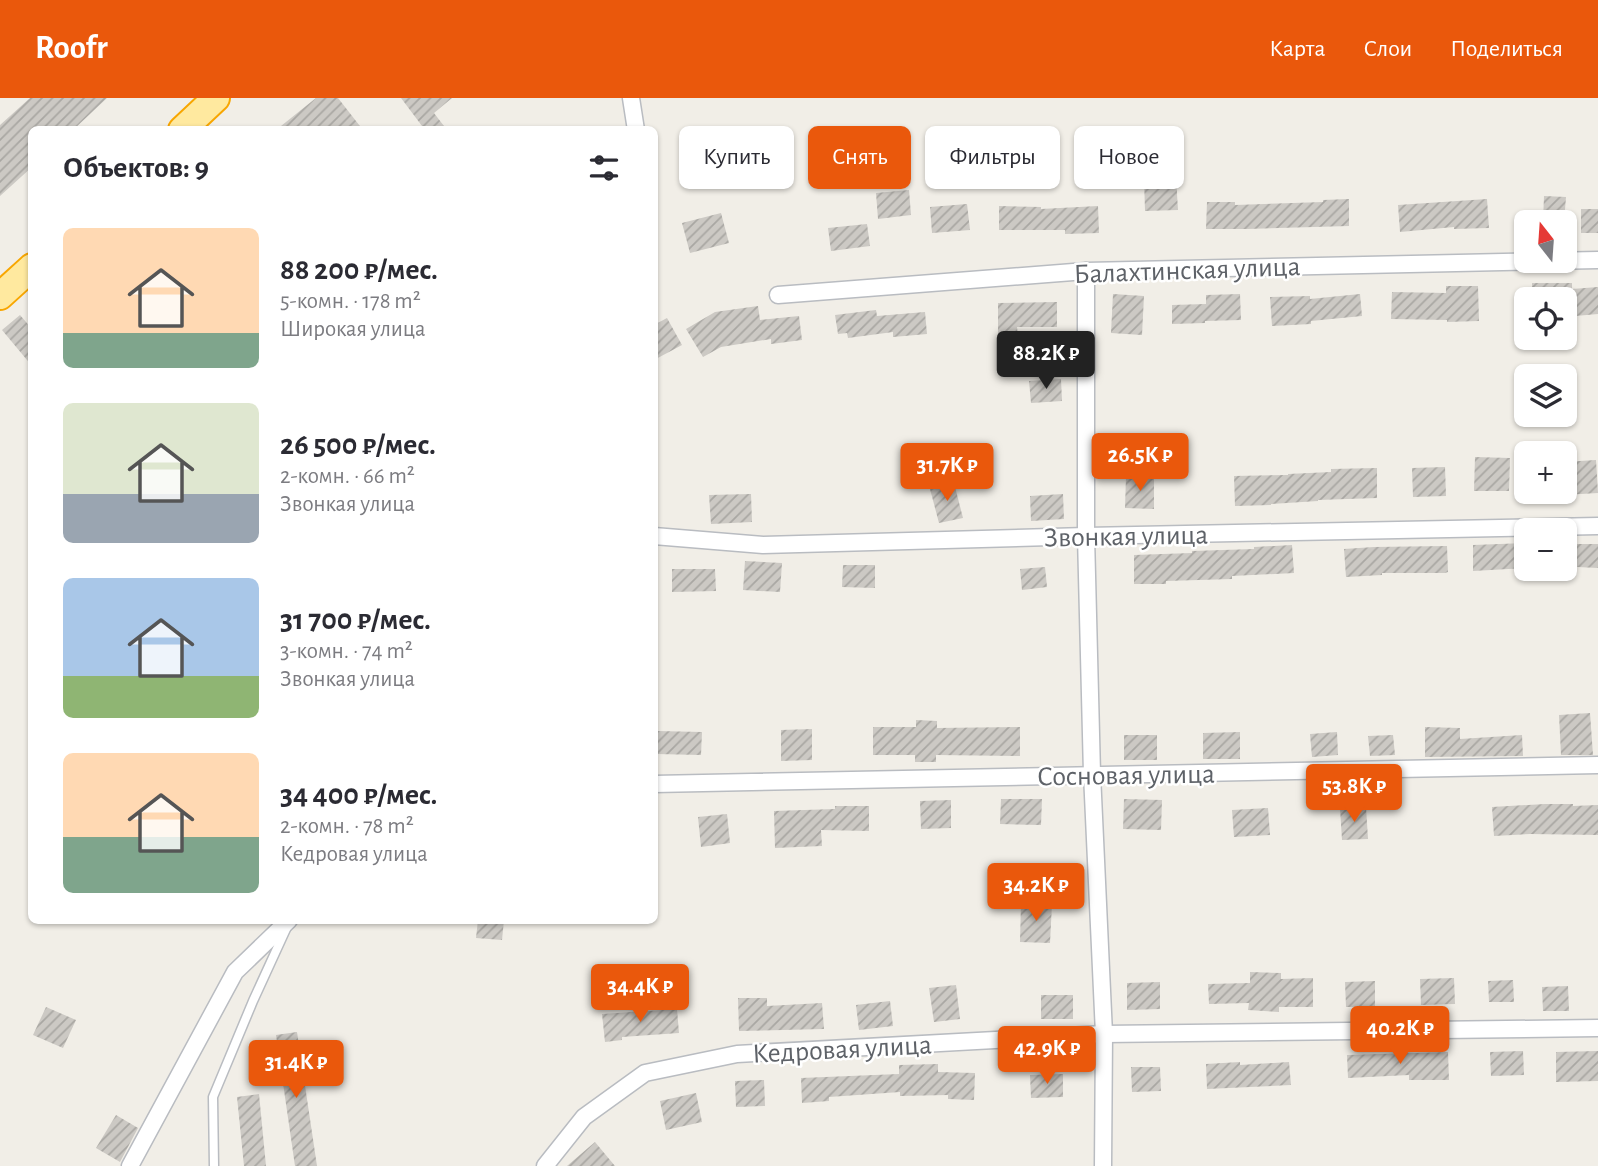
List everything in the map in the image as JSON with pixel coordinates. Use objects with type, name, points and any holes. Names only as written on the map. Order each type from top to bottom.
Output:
[{"type":"highway","points":[[186,126],[216,98]]},
{"type":"highway","points":[[0,296],[28,271]]},
{"type":"street","points":[[631,98],[635,126]]},
{"type":"street","name":"Балахтинская улица","points":[[778,295],[1086,271],[1598,260]]},
{"type":"street","points":[[1086,271],[1086,536],[1092,775],[1104,1034],[1103,1166]]},
{"type":"street","name":"Звонкая улица","points":[[658,536],[763,545],[1598,526]]},
{"type":"street","name":"Сосновая улица","points":[[658,784],[1598,765]]},
{"type":"street","points":[[130,1166],[235,972],[285,924]]},
{"type":"street","name":"Кедровая улица","points":[[545,1166],[584,1117],[645,1073],[737,1054],[1104,1034],[1598,1028]]},
{"type":"lane","points":[[214,1166],[213,1097],[287,924]]},
{"type":"building","points":[[30,98],[107,98],[77,126],[28,126],[28,171],[0,196],[0,125]]},
{"type":"building","points":[[316,98],[338,98],[360,126],[281,126]]},
{"type":"building","points":[[401,98],[452,98],[434,113],[444,126],[422,126]]},
{"type":"building","points":[[1144,189],[1177,189],[1178,210],[1145,211]]},
{"type":"building","points":[[909,190],[911,215],[878,219],[876,193]]},
{"type":"building","points":[[1544,196],[1566,197],[1565,210],[1543,210]]},
{"type":"building","points":[[1349,199],[1349,226],[1206,229],[1207,202],[1235,202],[1235,205]]},
{"type":"building","points":[[1487,199],[1489,228],[1454,227],[1400,232],[1398,205]]},
{"type":"building","points":[[967,204],[970,230],[932,233],[930,207]]},
{"type":"building","points":[[999,206],[1041,209],[1098,206],[1099,233],[999,230]]},
{"type":"building","points":[[1581,209],[1598,209],[1598,233],[1581,233]]},
{"type":"building","points":[[721,213],[729,243],[690,253],[682,223]]},
{"type":"building","points":[[867,224],[870,246],[831,251],[828,228]]},
{"type":"building","points":[[1532,283],[1572,283],[1572,287],[1532,287]]},
{"type":"building","points":[[1446,286],[1478,286],[1479,321],[1391,319],[1392,292],[1446,293]]},
{"type":"building","points":[[1598,287],[1598,314],[1577,316],[1577,289]]},
{"type":"building","points":[[1113,294],[1144,296],[1142,335],[1111,333]]},
{"type":"building","points":[[1240,294],[1241,320],[1172,324],[1172,305],[1206,304],[1206,295]]},
{"type":"building","points":[[1360,294],[1362,316],[1311,321],[1311,324],[1272,326],[1270,297],[1310,296],[1310,299]]},
{"type":"building","points":[[1057,302],[1057,327],[1017,327],[1018,336],[998,337],[998,303]]},
{"type":"building","points":[[758,306],[760,320],[799,316],[802,340],[771,344],[771,339],[721,347],[703,357],[686,329],[715,312]]},
{"type":"building","points":[[876,310],[877,316],[925,312],[927,334],[893,337],[893,332],[848,338],[847,333],[838,334],[835,315]]},
{"type":"building","points":[[20,315],[28,324],[28,361],[2,330]]},
{"type":"building","points":[[667,318],[682,345],[658,358],[658,323]]},
{"type":"building","points":[[1061,379],[1062,401],[1031,403],[1029,381]]},
{"type":"building","points":[[1475,457],[1510,458],[1509,491],[1474,491]]},
{"type":"building","points":[[1596,460],[1598,493],[1577,494],[1577,461]]},
{"type":"building","points":[[1445,467],[1446,496],[1413,497],[1412,468]]},
{"type":"building","points":[[1377,468],[1377,498],[1235,506],[1234,476]]},
{"type":"building","points":[[1126,477],[1154,478],[1154,509],[1125,508]]},
{"type":"building","points":[[954,483],[963,518],[939,523],[930,489]]},
{"type":"building","points":[[751,494],[752,522],[711,524],[709,495]]},
{"type":"building","points":[[1063,494],[1064,519],[1031,521],[1030,496]]},
{"type":"building","points":[[1514,543],[1514,569],[1473,571],[1473,545]]},
{"type":"building","points":[[1577,544],[1598,544],[1598,568],[1577,567]]},
{"type":"building","points":[[1292,545],[1294,573],[1232,576],[1232,579],[1166,581],[1166,584],[1134,584],[1134,555]]},
{"type":"building","points":[[1447,546],[1448,572],[1445,573],[1382,573],[1346,577],[1344,549]]},
{"type":"building","points":[[745,561],[782,563],[780,592],[743,590]]},
{"type":"building","points":[[843,565],[875,565],[875,588],[842,587]]},
{"type":"building","points":[[1045,567],[1047,587],[1022,590],[1020,569]]},
{"type":"building","points":[[672,569],[715,569],[716,591],[672,592]]},
{"type":"building","points":[[1590,713],[1593,755],[1561,755],[1559,715]]},
{"type":"building","points":[[916,720],[937,721],[937,728],[1020,727],[1020,756],[936,755],[936,762],[915,762],[915,755],[873,755],[873,727],[916,727]]},
{"type":"building","points":[[1425,727],[1460,728],[1460,739],[1522,735],[1523,756],[1425,757]]},
{"type":"building","points":[[812,729],[812,760],[781,761],[781,730]]},
{"type":"building","points":[[658,731],[702,732],[701,755],[658,754]]},
{"type":"building","points":[[1240,732],[1240,759],[1203,759],[1203,733]]},
{"type":"building","points":[[1337,732],[1338,755],[1312,757],[1310,734]]},
{"type":"building","points":[[1124,735],[1157,735],[1157,760],[1124,760]]},
{"type":"building","points":[[1393,735],[1395,755],[1370,756],[1368,736]]},
{"type":"building","points":[[1001,799],[1042,799],[1041,825],[1000,824]]},
{"type":"building","points":[[1124,799],[1162,800],[1161,830],[1123,829]]},
{"type":"building","points":[[951,800],[951,828],[921,829],[920,801]]},
{"type":"building","points":[[1598,805],[1598,835],[1494,836],[1492,807]]},
{"type":"building","points":[[835,806],[869,806],[869,831],[821,830],[822,846],[775,848],[774,811],[835,809]]},
{"type":"building","points":[[1366,807],[1368,839],[1342,840],[1340,808]]},
{"type":"building","points":[[1268,808],[1270,835],[1234,837],[1232,810]]},
{"type":"building","points":[[727,814],[730,843],[701,847],[698,817]]},
{"type":"building","points":[[1021,903],[1052,904],[1050,943],[1020,942]]},
{"type":"building","points":[[478,924],[504,924],[502,940],[476,938]]},
{"type":"building","points":[[1250,972],[1281,973],[1281,979],[1313,978],[1313,1007],[1279,1007],[1279,1012],[1248,1010],[1249,1003],[1209,1004],[1208,984],[1250,983]]},
{"type":"building","points":[[1454,978],[1455,1004],[1421,1005],[1420,979]]},
{"type":"building","points":[[1513,980],[1514,1002],[1489,1002],[1488,981]]},
{"type":"building","points":[[1375,981],[1375,1007],[1346,1007],[1345,982]]},
{"type":"building","points":[[1160,982],[1160,1009],[1127,1010],[1127,983]]},
{"type":"building","points":[[956,985],[960,1019],[934,1022],[929,988]]},
{"type":"building","points":[[1568,986],[1569,1011],[1543,1011],[1542,987]]},
{"type":"building","points":[[1041,995],[1073,995],[1073,1019],[1041,1019]]},
{"type":"building","points":[[738,998],[767,998],[767,1006],[822,1003],[824,1029],[739,1031]]},
{"type":"building","points":[[890,1001],[893,1026],[859,1030],[856,1005]]},
{"type":"building","points":[[46,1007],[76,1020],[63,1048],[33,1035]]},
{"type":"building","points":[[677,1009],[679,1033],[622,1037],[622,1040],[605,1042],[602,1014]]},
{"type":"building","points":[[297,1032],[317,1166],[295,1166],[276,1035]]},
{"type":"building","points":[[1523,1051],[1524,1075],[1491,1076],[1490,1052]]},
{"type":"building","points":[[1598,1051],[1598,1081],[1556,1082],[1556,1052]]},
{"type":"building","points":[[1448,1052],[1449,1080],[1409,1080],[1409,1075],[1348,1078],[1347,1055]]},
{"type":"building","points":[[1240,1062],[1240,1065],[1289,1062],[1291,1085],[1207,1089],[1206,1064]]},
{"type":"building","points":[[938,1064],[938,1072],[975,1073],[974,1100],[948,1099],[948,1095],[900,1096],[900,1092],[829,1097],[829,1101],[802,1103],[801,1078],[899,1074],[899,1065]]},
{"type":"building","points":[[1131,1067],[1160,1067],[1161,1091],[1132,1092]]},
{"type":"building","points":[[1063,1074],[1063,1097],[1031,1098],[1030,1075]]},
{"type":"building","points":[[764,1080],[765,1106],[736,1107],[735,1081]]},
{"type":"building","points":[[696,1093],[702,1122],[666,1130],[660,1101]]},
{"type":"building","points":[[259,1094],[266,1166],[244,1166],[237,1097]]},
{"type":"building","points":[[116,1115],[138,1128],[120,1162],[96,1148]]},
{"type":"building","points":[[595,1142],[615,1166],[567,1166]]}]
